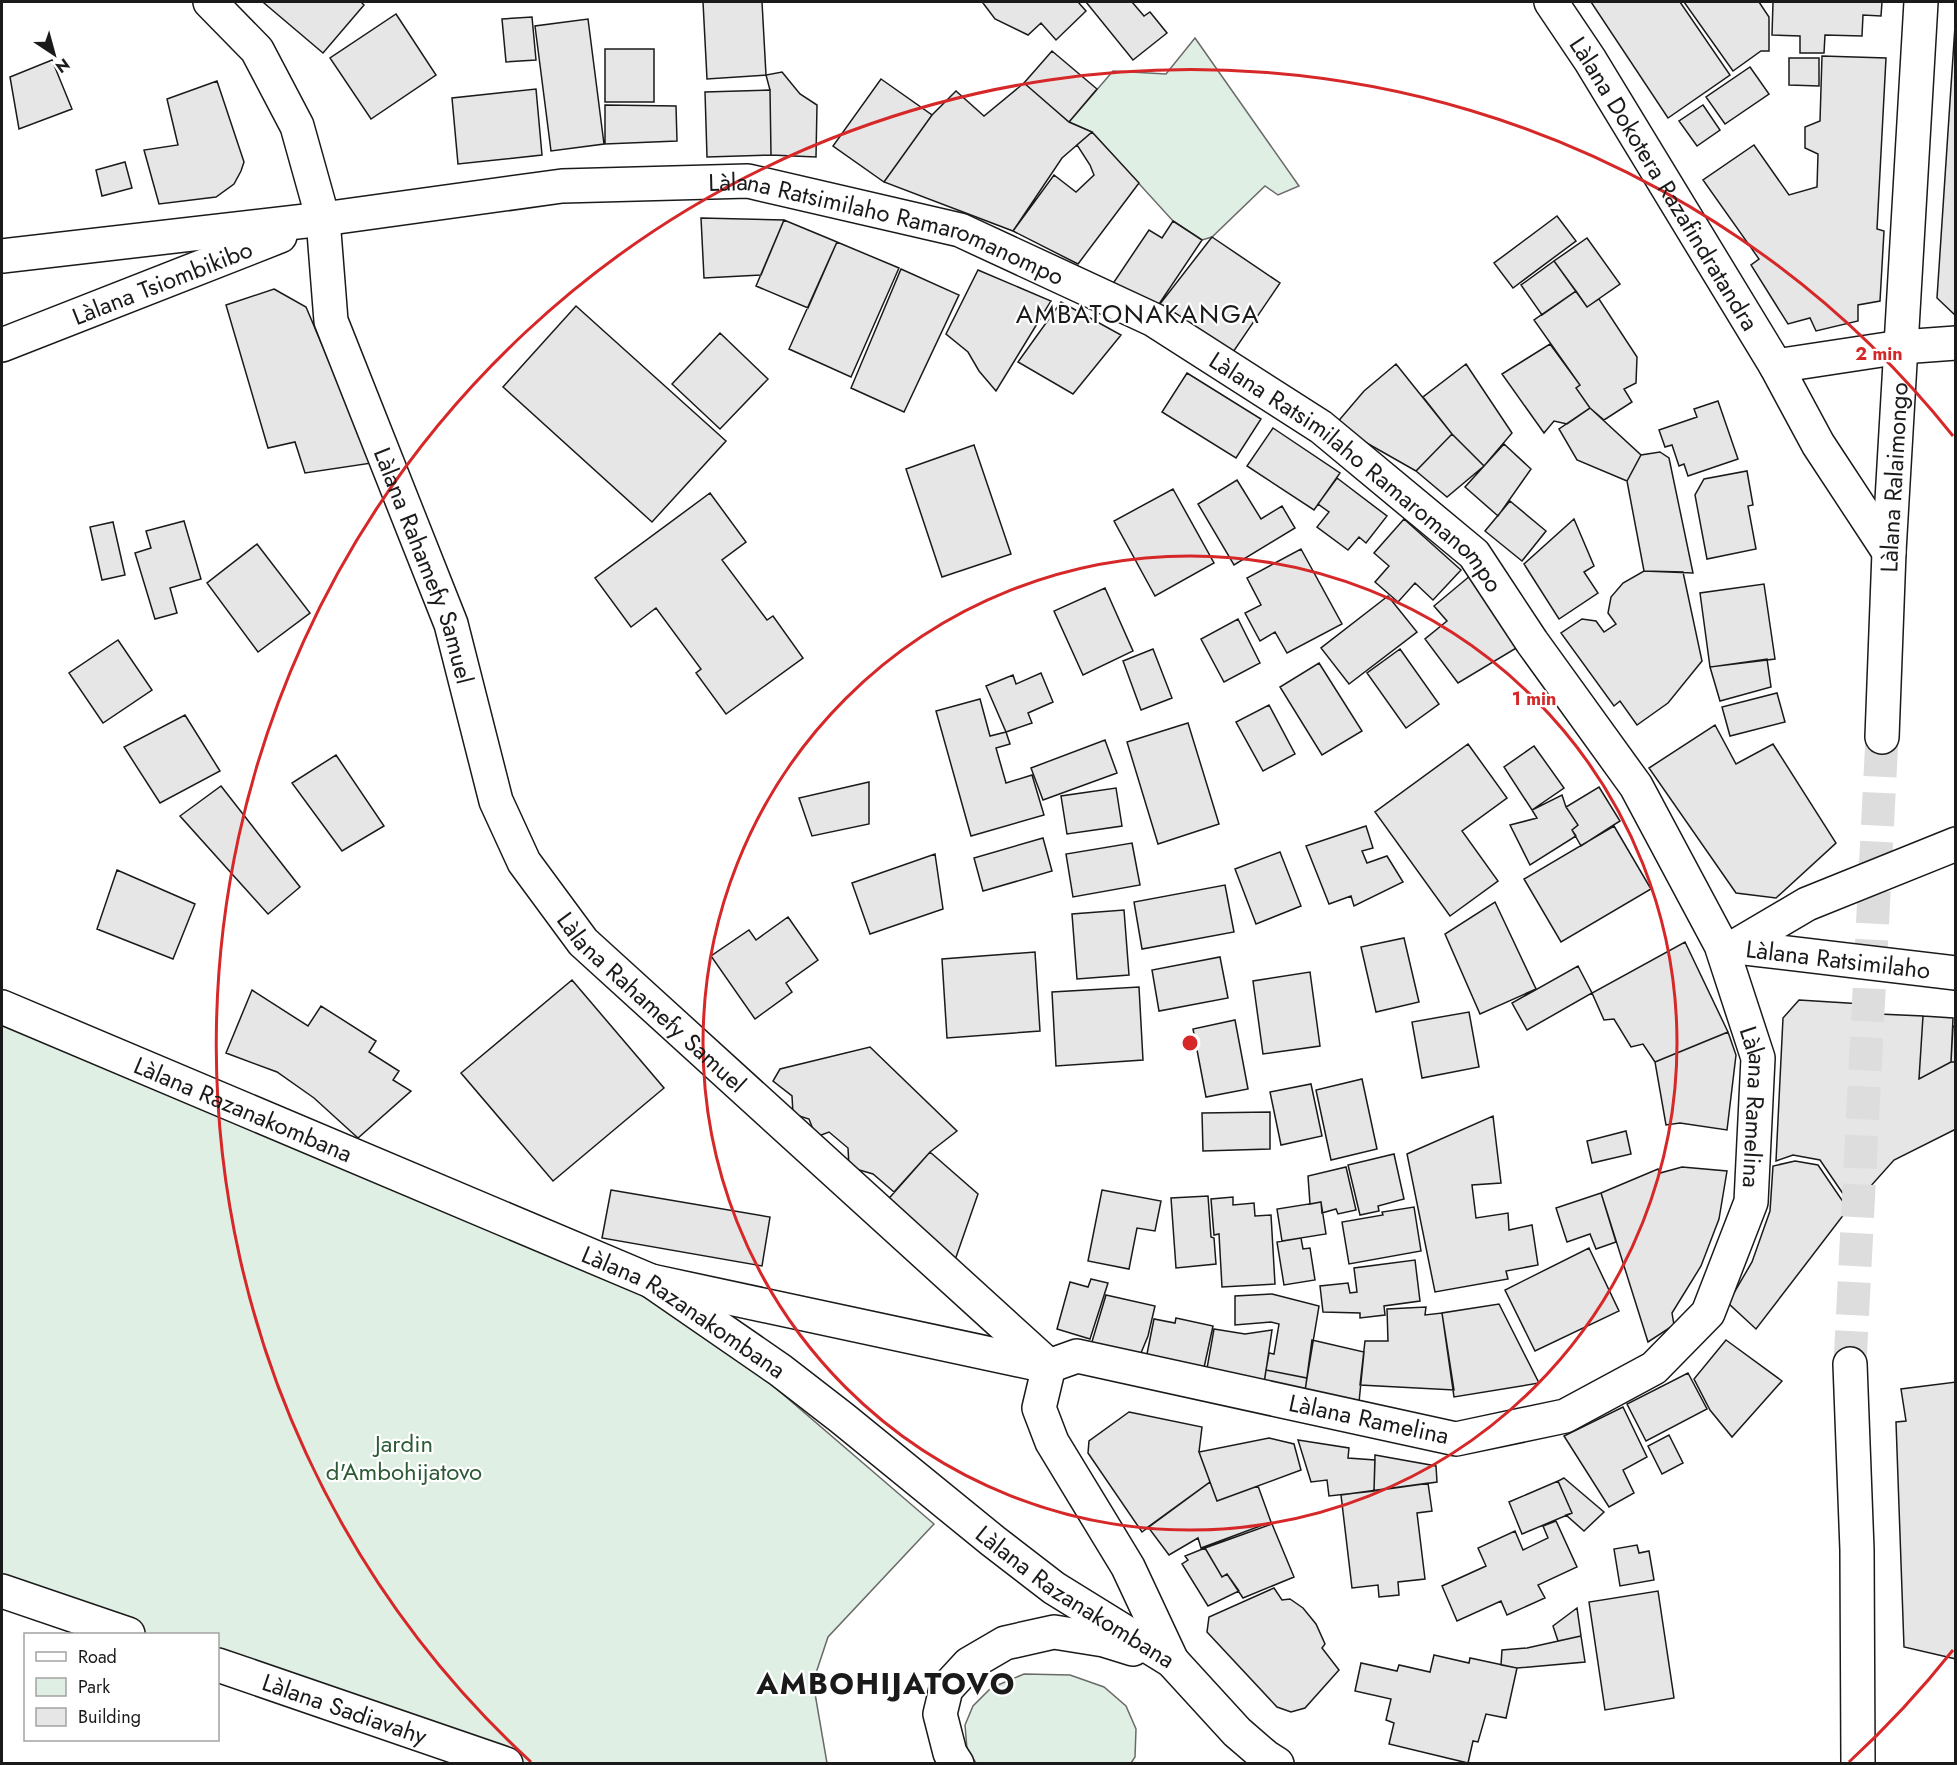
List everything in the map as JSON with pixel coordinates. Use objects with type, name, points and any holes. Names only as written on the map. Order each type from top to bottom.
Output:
[{"type":"street","name":"Làlana Rahamefy Samuel","points":[[210,2],[257,50],[297,126],[323,219],[331,321],[451,624],[496,801],[524,862],[583,942],[1049,1366]]},
{"type":"street","name":"Làlana Dokotera Razafindratandra","points":[[1551,2],[1590,60],[1776,366],[1818,444],[1889,552]]},
{"type":"street","name":"Làlana Ralaimongo","points":[[1882,737],[1889,552],[1921,2]]},
{"type":"street","name":"Làlana Ratsimilaho Ramaromanompo","points":[[323,219],[562,186],[748,181],[960,230],[1154,320],[1321,427],[1474,554],[1532,642],[1636,786],[1727,946]]},
{"type":"street","points":[[2,256],[323,219]]},
{"type":"street","name":"Làlana Tsiombikibo","points":[[2,345],[323,219]]},
{"type":"street","points":[[1776,366],[1901,347],[1956,343]]},
{"type":"street","points":[[1727,946],[1807,904],[1956,844]]},
{"type":"street","name":"Làlana Ratsimilaho","points":[[1727,946],[1956,973]]},
{"type":"street","name":"Làlana Ramelina","points":[[1049,1366],[1077,1356],[1456,1439],[1564,1416],[1654,1368],[1708,1313],[1751,1202],[1758,1058],[1727,946]]},
{"type":"street","name":"Làlana Razanakombana","points":[[2,1007],[651,1281],[780,1370],[1054,1588],[1172,1661],[1237,1731],[1277,1764]]},
{"type":"street","points":[[651,1281],[1049,1366],[1040,1408],[1052,1442],[1128,1567],[1172,1661]]},
{"type":"street","points":[[1851,1364],[1857,1550],[1858,1764]]},
{"type":"street","points":[[2,1591],[122,1633]]},
{"type":"street","points":[[957,1764],[950,1753],[940,1714],[946,1689],[969,1664],[1005,1643],[1054,1632],[1104,1640],[1172,1661]]},
{"type":"street","name":"Làlana Sadiavahy","points":[[219,1665],[506,1764]]},
{"type":"street","points":[[1838,1764],[1859,1725]]},
{"type":"green space","points":[[1195,38],[1299,186],[1278,195],[1265,186],[1212,237],[1202,240],[1173,221],[1092,132],[1069,122],[1113,71],[1166,74]]},
{"type":"green space","name":"Jardin d'Ambohijatovo","points":[[2,1007],[651,1281],[934,1524],[828,1637],[813,1682],[827,1763],[506,1763],[219,1665],[219,1633],[125,1633],[2,1591]]},
{"type":"green space","points":[[1024,1674],[1070,1675],[1104,1687],[1126,1706],[1136,1729],[1135,1757],[1131,1763],[976,1763],[967,1749],[965,1725],[973,1706],[991,1688]]},
{"type":"building","points":[[265,2],[361,2],[364,5],[323,53]]},
{"type":"building","points":[[703,2],[762,2],[766,75],[707,79]]},
{"type":"building","points":[[984,2],[1078,2],[1086,11],[1056,40],[1041,23],[1028,35],[995,19]]},
{"type":"building","points":[[1086,2],[1132,2],[1144,16],[1150,12],[1167,33],[1133,60]]},
{"type":"building","points":[[1591,2],[1680,2],[1730,75],[1668,118]]},
{"type":"building","points":[[1684,2],[1759,2],[1769,17],[1769,51],[1761,51],[1733,71]]},
{"type":"building","points":[[1773,2],[1882,2],[1881,16],[1863,15],[1862,36],[1825,35],[1824,53],[1800,53],[1800,36],[1772,35]]},
{"type":"building","points":[[396,14],[436,75],[371,119],[330,58]]},
{"type":"building","points":[[532,17],[536,60],[506,62],[502,19]]},
{"type":"building","points":[[588,19],[604,144],[551,151],[535,26]]},
{"type":"building","points":[[1956,26],[1956,316],[1937,298]]},
{"type":"building","points":[[605,49],[654,49],[654,102],[605,102]]},
{"type":"building","points":[[1052,51],[1097,89],[1069,122],[1024,83]]},
{"type":"building","points":[[1822,56],[1886,58],[1877,229],[1884,231],[1880,301],[1858,305],[1858,321],[1816,331],[1810,318],[1788,324],[1751,265],[1759,259],[1703,180],[1754,145],[1789,195],[1817,187],[1818,154],[1805,148],[1805,127],[1820,121]]},
{"type":"building","points":[[1789,58],[1819,58],[1819,86],[1789,85]]},
{"type":"building","points":[[52,60],[72,109],[19,129],[10,77]]},
{"type":"building","points":[[1750,67],[1769,94],[1725,124],[1706,97]]},
{"type":"building","points":[[782,72],[800,94],[817,105],[816,157],[771,155],[770,90],[766,75]]},
{"type":"building","points":[[881,79],[932,115],[884,182],[833,146]]},
{"type":"building","points":[[217,81],[244,162],[241,171],[234,184],[216,197],[159,204],[144,150],[178,145],[167,99]]},
{"type":"building","points":[[1024,83],[1069,122],[1092,132],[1062,158],[1013,231],[884,182],[932,115],[956,91],[984,116]]},
{"type":"building","points":[[536,89],[542,155],[458,164],[452,98]]},
{"type":"building","points":[[770,90],[771,155],[707,157],[705,92]]},
{"type":"building","points":[[605,105],[676,106],[677,141],[605,144]]},
{"type":"building","points":[[1703,105],[1720,130],[1697,146],[1679,121]]},
{"type":"building","points":[[1092,132],[1139,183],[1078,264],[1013,231],[1054,175],[1076,192],[1094,175],[1077,145]]},
{"type":"building","points":[[125,162],[132,188],[102,196],[96,170]]},
{"type":"building","points":[[1557,216],[1576,241],[1513,288],[1494,263]]},
{"type":"building","points":[[701,218],[784,220],[761,275],[704,278]]},
{"type":"building","points":[[784,220],[837,242],[808,308],[756,286]]},
{"type":"building","points":[[1173,221],[1202,240],[1153,313],[1112,285],[1149,230],[1162,238]]},
{"type":"building","points":[[1212,237],[1280,283],[1227,361],[1153,313]]},
{"type":"building","points":[[1587,238],[1620,284],[1587,307],[1554,261]]},
{"type":"building","points":[[837,242],[899,268],[851,377],[789,349]]},
{"type":"building","points":[[1554,261],[1576,291],[1542,315],[1521,285]]},
{"type":"building","points":[[901,269],[959,295],[904,412],[851,388]]},
{"type":"building","points":[[978,270],[1051,301],[996,391],[979,371],[968,352],[946,334]]},
{"type":"building","points":[[274,289],[306,307],[372,463],[305,473],[295,442],[268,448],[226,305]]},
{"type":"building","points":[[1576,291],[1587,307],[1599,299],[1637,357],[1636,383],[1624,389],[1632,402],[1604,420],[1590,408],[1576,388],[1580,385],[1534,320]]},
{"type":"building","points":[[1061,302],[1121,335],[1073,394],[1018,362]]},
{"type":"building","points":[[576,306],[726,441],[652,522],[503,387]]},
{"type":"building","points":[[720,333],[768,379],[720,429],[672,384]]},
{"type":"building","points":[[1550,344],[1580,385],[1576,388],[1590,408],[1567,424],[1554,421],[1544,433],[1502,374]]},
{"type":"building","points":[[1396,364],[1452,434],[1416,471],[1335,425],[1364,391]]},
{"type":"building","points":[[1466,364],[1512,433],[1484,466],[1452,434],[1423,397]]},
{"type":"building","points":[[1187,373],[1261,419],[1236,458],[1162,412]]},
{"type":"building","points":[[1718,401],[1738,459],[1688,476],[1684,464],[1679,466],[1672,445],[1665,447],[1659,430],[1697,417],[1694,409]]},
{"type":"building","points":[[1590,408],[1641,455],[1627,481],[1577,460],[1559,429]]},
{"type":"building","points":[[1273,428],[1340,473],[1314,510],[1247,466]]},
{"type":"building","points":[[1452,434],[1484,466],[1447,497],[1416,471]]},
{"type":"building","points":[[1504,444],[1531,469],[1498,516],[1465,487]]},
{"type":"building","points":[[974,445],[1011,554],[942,577],[906,469]]},
{"type":"building","points":[[1660,452],[1669,458],[1693,573],[1644,571],[1627,481],[1641,455]]},
{"type":"building","points":[[1747,471],[1753,505],[1748,506],[1756,549],[1707,559],[1695,495],[1704,479]]},
{"type":"building","points":[[1337,478],[1387,516],[1366,543],[1359,537],[1348,550],[1317,527],[1329,512],[1318,504]]},
{"type":"building","points":[[1237,480],[1261,519],[1282,506],[1295,528],[1234,565],[1198,504]]},
{"type":"building","points":[[1173,489],[1214,563],[1155,596],[1114,521]]},
{"type":"building","points":[[710,493],[746,542],[722,560],[767,620],[773,616],[803,658],[726,714],[696,673],[701,669],[656,608],[631,627],[595,578]]},
{"type":"building","points":[[1510,501],[1546,531],[1522,561],[1485,531]]},
{"type":"building","points":[[1404,519],[1461,570],[1433,600],[1415,583],[1398,602],[1375,582],[1389,566],[1374,553]]},
{"type":"building","points":[[1574,519],[1594,566],[1584,572],[1598,593],[1559,619],[1524,564]]},
{"type":"building","points":[[184,521],[201,579],[170,588],[177,613],[155,619],[135,553],[151,548],[146,531]]},
{"type":"building","points":[[113,522],[125,575],[102,580],[90,527]]},
{"type":"building","points":[[257,544],[310,613],[258,652],[207,583]]},
{"type":"building","points":[[1301,549],[1342,624],[1287,653],[1275,632],[1260,641],[1245,613],[1261,605],[1247,578]]},
{"type":"building","points":[[1644,571],[1683,572],[1702,661],[1668,703],[1637,725],[1620,701],[1614,706],[1561,633],[1582,619],[1596,621],[1604,632],[1616,624],[1608,613],[1611,597],[1623,583]]},
{"type":"building","points":[[1471,575],[1518,647],[1458,683],[1425,639],[1447,621],[1434,606]]},
{"type":"building","points":[[1764,584],[1775,659],[1710,667],[1700,593]]},
{"type":"building","points":[[1105,588],[1133,651],[1083,675],[1054,611]]},
{"type":"building","points":[[1388,596],[1417,632],[1349,684],[1321,648]]},
{"type":"building","points":[[1238,619],[1260,663],[1224,682],[1201,639]]},
{"type":"building","points":[[118,640],[152,690],[103,723],[69,673]]},
{"type":"building","points":[[1153,649],[1172,698],[1141,710],[1123,661]]},
{"type":"building","points":[[1400,649],[1439,704],[1406,728],[1367,673]]},
{"type":"building","points":[[1767,659],[1771,687],[1720,701],[1710,667]]},
{"type":"building","points":[[1319,663],[1362,731],[1322,755],[1280,687]]},
{"type":"building","points":[[1041,673],[1053,702],[1028,713],[1032,723],[1006,732],[986,686],[1013,675],[1016,684]]},
{"type":"building","points":[[1777,693],[1785,722],[1730,736],[1722,707]]},
{"type":"building","points":[[980,699],[990,736],[1006,732],[1010,744],[996,748],[1006,783],[1032,775],[1044,815],[971,836],[936,711]]},
{"type":"building","points":[[1269,705],[1295,754],[1263,771],[1236,722]]},
{"type":"building","points":[[185,715],[220,771],[160,803],[124,747]]},
{"type":"building","points":[[1188,723],[1219,824],[1158,844],[1127,742]]},
{"type":"building","points":[[1715,725],[1736,764],[1773,744],[1836,843],[1776,898],[1736,893],[1649,768]]},
{"type":"building","points":[[1105,740],[1117,773],[1043,800],[1031,768]]},
{"type":"building","points":[[1468,744],[1507,798],[1462,831],[1498,881],[1450,916],[1375,812]]},
{"type":"building","points":[[1534,746],[1564,788],[1532,810],[1504,767]]},
{"type":"building","points":[[336,755],[384,826],[342,851],[292,783]]},
{"type":"building","points":[[869,782],[869,824],[812,836],[799,798]]},
{"type":"building","points":[[221,786],[300,887],[268,914],[180,816]]},
{"type":"building","points":[[1599,787],[1620,821],[1581,846],[1572,830],[1578,825],[1566,807]]},
{"type":"building","points":[[1116,788],[1122,826],[1067,834],[1061,796]]},
{"type":"building","points":[[1562,795],[1566,807],[1578,825],[1572,830],[1576,836],[1530,865],[1510,825],[1537,818],[1532,810]]},
{"type":"building","points":[[1366,826],[1373,848],[1362,851],[1367,863],[1387,856],[1403,882],[1354,906],[1351,896],[1329,904],[1306,846]]},
{"type":"building","points":[[1614,826],[1651,889],[1561,942],[1524,879]]},
{"type":"building","points":[[1043,838],[1052,871],[983,891],[974,858]]},
{"type":"building","points":[[1132,843],[1140,885],[1073,897],[1066,854]]},
{"type":"building","points":[[1280,852],[1301,906],[1256,924],[1235,869]]},
{"type":"building","points":[[935,854],[943,909],[870,934],[852,883]]},
{"type":"building","points":[[117,870],[195,904],[173,959],[97,929]]},
{"type":"building","points":[[1225,885],[1234,932],[1142,949],[1134,902]]},
{"type":"building","points":[[1495,902],[1536,989],[1480,1014],[1445,934]]},
{"type":"building","points":[[1124,910],[1129,975],[1077,979],[1072,914]]},
{"type":"building","points":[[788,917],[818,960],[786,983],[792,992],[755,1019],[711,956],[749,930],[756,940]]},
{"type":"building","points":[[1404,938],[1419,1002],[1376,1012],[1361,947]]},
{"type":"building","points":[[1685,942],[1728,1032],[1655,1062],[1643,1044],[1631,1047],[1614,1019],[1604,1020],[1592,993]]},
{"type":"building","points":[[1035,952],[1040,1031],[947,1038],[942,959]]},
{"type":"building","points":[[1220,957],[1228,998],[1159,1011],[1152,970]]},
{"type":"building","points":[[1578,966],[1592,993],[1527,1030],[1512,1003]]},
{"type":"building","points":[[1310,972],[1320,1046],[1263,1054],[1253,981]]},
{"type":"building","points":[[572,980],[664,1088],[553,1181],[461,1073]]},
{"type":"building","points":[[1139,987],[1143,1060],[1056,1066],[1052,992]]},
{"type":"building","points":[[252,990],[308,1026],[321,1006],[376,1041],[369,1052],[399,1071],[393,1080],[411,1091],[358,1138],[314,1098],[277,1072],[226,1053]]},
{"type":"building","points":[[1799,1000],[1879,1005],[1879,1014],[1923,1016],[1919,1079],[1951,1062],[1956,1062],[1956,1129],[1894,1160],[1852,1207],[1820,1160],[1793,1155],[1776,1161],[1783,1018]]},
{"type":"building","points":[[1469,1012],[1479,1067],[1422,1078],[1412,1022]]},
{"type":"building","points":[[1923,1016],[1953,1018],[1951,1062],[1919,1079]]},
{"type":"building","points":[[1235,1020],[1248,1089],[1206,1097],[1193,1029]]},
{"type":"building","points":[[1953,1026],[1956,1027],[1956,1062],[1951,1062]]},
{"type":"building","points":[[1728,1032],[1736,1055],[1727,1130],[1680,1123],[1666,1125],[1655,1062]]},
{"type":"building","points":[[870,1047],[957,1131],[930,1152],[894,1192],[873,1174],[849,1167],[848,1148],[829,1132],[816,1137],[809,1119],[793,1114],[792,1096],[773,1081],[780,1069]]},
{"type":"building","points":[[1362,1079],[1377,1149],[1331,1160],[1316,1090]]},
{"type":"building","points":[[1311,1084],[1322,1136],[1281,1145],[1270,1092]]},
{"type":"building","points":[[1270,1112],[1270,1149],[1203,1151],[1202,1113]]},
{"type":"building","points":[[1493,1116],[1501,1183],[1472,1185],[1476,1218],[1508,1213],[1509,1230],[1532,1225],[1538,1265],[1506,1271],[1508,1279],[1435,1292],[1407,1154]]},
{"type":"building","points":[[1626,1131],[1631,1154],[1592,1163],[1587,1141]]},
{"type":"building","points":[[930,1152],[978,1194],[954,1263],[884,1204]]},
{"type":"building","points":[[1394,1154],[1404,1199],[1378,1206],[1379,1211],[1360,1215],[1348,1165]]},
{"type":"building","points":[[1795,1161],[1818,1165],[1848,1209],[1756,1329],[1728,1303],[1752,1262],[1770,1211],[1773,1166]]},
{"type":"building","points":[[1346,1167],[1356,1210],[1338,1214],[1336,1209],[1322,1213],[1321,1202],[1310,1204],[1308,1176]]},
{"type":"building","points":[[1682,1167],[1727,1171],[1719,1219],[1701,1266],[1672,1313],[1674,1325],[1648,1342],[1601,1193],[1658,1169],[1660,1173]]},
{"type":"building","points":[[611,1190],[770,1217],[762,1266],[602,1238]]},
{"type":"building","points":[[1102,1190],[1161,1201],[1155,1231],[1137,1228],[1129,1269],[1088,1261]]},
{"type":"building","points":[[1601,1193],[1616,1242],[1596,1249],[1590,1234],[1567,1242],[1556,1208]]},
{"type":"building","points":[[1208,1196],[1211,1237],[1214,1238],[1216,1264],[1176,1268],[1171,1198]]},
{"type":"building","points":[[1233,1197],[1233,1205],[1254,1203],[1255,1216],[1271,1215],[1275,1284],[1222,1287],[1219,1234],[1214,1235],[1211,1199]]},
{"type":"building","points":[[1321,1202],[1326,1234],[1282,1241],[1277,1209]]},
{"type":"building","points":[[1414,1207],[1421,1251],[1349,1264],[1342,1222]]},
{"type":"building","points":[[1301,1238],[1303,1249],[1310,1248],[1315,1280],[1284,1285],[1277,1242]]},
{"type":"building","points":[[1589,1248],[1619,1311],[1535,1351],[1505,1290]]},
{"type":"building","points":[[1415,1260],[1420,1301],[1384,1306],[1385,1315],[1360,1318],[1360,1313],[1323,1312],[1320,1286],[1348,1283],[1350,1293],[1357,1292],[1354,1268]]},
{"type":"building","points":[[1091,1279],[1108,1283],[1090,1339],[1057,1329],[1070,1282],[1088,1287]]},
{"type":"building","points":[[1272,1294],[1319,1306],[1307,1378],[1266,1370],[1269,1353],[1274,1354],[1279,1324],[1271,1322],[1235,1325],[1235,1296]]},
{"type":"building","points":[[1106,1295],[1155,1306],[1148,1336],[1136,1365],[1091,1345]]},
{"type":"building","points":[[1499,1304],[1539,1383],[1454,1397],[1442,1313]]},
{"type":"building","points":[[1426,1307],[1425,1315],[1442,1313],[1454,1390],[1360,1385],[1365,1341],[1388,1341],[1387,1309]]},
{"type":"building","points":[[1176,1318],[1213,1326],[1202,1377],[1145,1364],[1154,1319],[1175,1323]]},
{"type":"building","points":[[1214,1329],[1245,1334],[1272,1330],[1264,1384],[1206,1374]]},
{"type":"building","points":[[1312,1340],[1364,1352],[1358,1412],[1304,1399]]},
{"type":"building","points":[[1726,1340],[1782,1381],[1732,1437],[1710,1410],[1694,1379]]},
{"type":"building","points":[[1266,1370],[1307,1378],[1303,1403],[1262,1396]]},
{"type":"building","points":[[1688,1373],[1707,1409],[1646,1441],[1627,1404]]},
{"type":"building","points":[[1956,1382],[1956,1659],[1904,1647],[1896,1422],[1906,1421],[1901,1389]]},
{"type":"building","points":[[1623,1407],[1647,1457],[1623,1470],[1634,1493],[1609,1507],[1564,1436]]},
{"type":"building","points":[[1129,1412],[1202,1427],[1199,1452],[1210,1482],[1142,1532],[1088,1453],[1089,1441]]},
{"type":"building","points":[[1669,1435],[1683,1463],[1662,1474],[1648,1446]]},
{"type":"building","points":[[1269,1438],[1294,1444],[1301,1470],[1217,1501],[1199,1452]]},
{"type":"building","points":[[1298,1440],[1349,1448],[1348,1458],[1375,1460],[1374,1491],[1329,1496],[1327,1480],[1311,1482]]},
{"type":"building","points":[[1375,1455],[1436,1466],[1437,1482],[1374,1491]]},
{"type":"building","points":[[1564,1478],[1604,1512],[1584,1531],[1566,1515],[1572,1513],[1558,1481]]},
{"type":"building","points":[[1558,1481],[1572,1513],[1522,1534],[1509,1502]]},
{"type":"building","points":[[1210,1482],[1217,1501],[1258,1486],[1271,1522],[1201,1548],[1198,1538],[1169,1555],[1148,1527]]},
{"type":"building","points":[[1428,1483],[1432,1511],[1417,1513],[1425,1579],[1398,1582],[1399,1595],[1379,1597],[1378,1585],[1352,1588],[1341,1495]]},
{"type":"building","points":[[1556,1521],[1577,1567],[1538,1585],[1545,1598],[1507,1615],[1501,1601],[1457,1621],[1442,1586],[1486,1566],[1478,1548],[1515,1531],[1523,1550],[1548,1538],[1543,1526]]},
{"type":"building","points":[[1272,1524],[1294,1577],[1243,1598],[1227,1574],[1222,1577],[1205,1548]]},
{"type":"building","points":[[1637,1545],[1639,1553],[1649,1551],[1654,1580],[1620,1586],[1614,1549]]},
{"type":"building","points":[[1205,1548],[1222,1577],[1227,1574],[1239,1591],[1208,1606],[1182,1564],[1188,1560],[1185,1556]]},
{"type":"building","points":[[1274,1588],[1282,1600],[1290,1599],[1303,1608],[1316,1624],[1325,1644],[1322,1648],[1339,1670],[1305,1708],[1291,1712],[1277,1707],[1207,1632],[1209,1617]]},
{"type":"building","points":[[1658,1591],[1674,1698],[1605,1710],[1589,1602]]},
{"type":"building","points":[[1577,1608],[1581,1636],[1558,1641],[1553,1626]]},
{"type":"building","points":[[1581,1636],[1585,1662],[1517,1668],[1501,1665],[1502,1650],[1527,1648]]},
{"type":"building","points":[[1434,1655],[1469,1663],[1470,1658],[1517,1668],[1506,1718],[1486,1714],[1478,1742],[1473,1741],[1468,1763],[1389,1744],[1394,1723],[1386,1720],[1391,1699],[1355,1691],[1361,1663],[1397,1671],[1399,1665],[1430,1672]]},
{"type":"tunnel","points":[[1850,1364],[1882,737]]},
{"type":"district","name":"AMBATONAKANGA","points":[[1138,314]]},
{"type":"district","name":"AMBOHIJATOVO","points":[[886,1683]]}]
